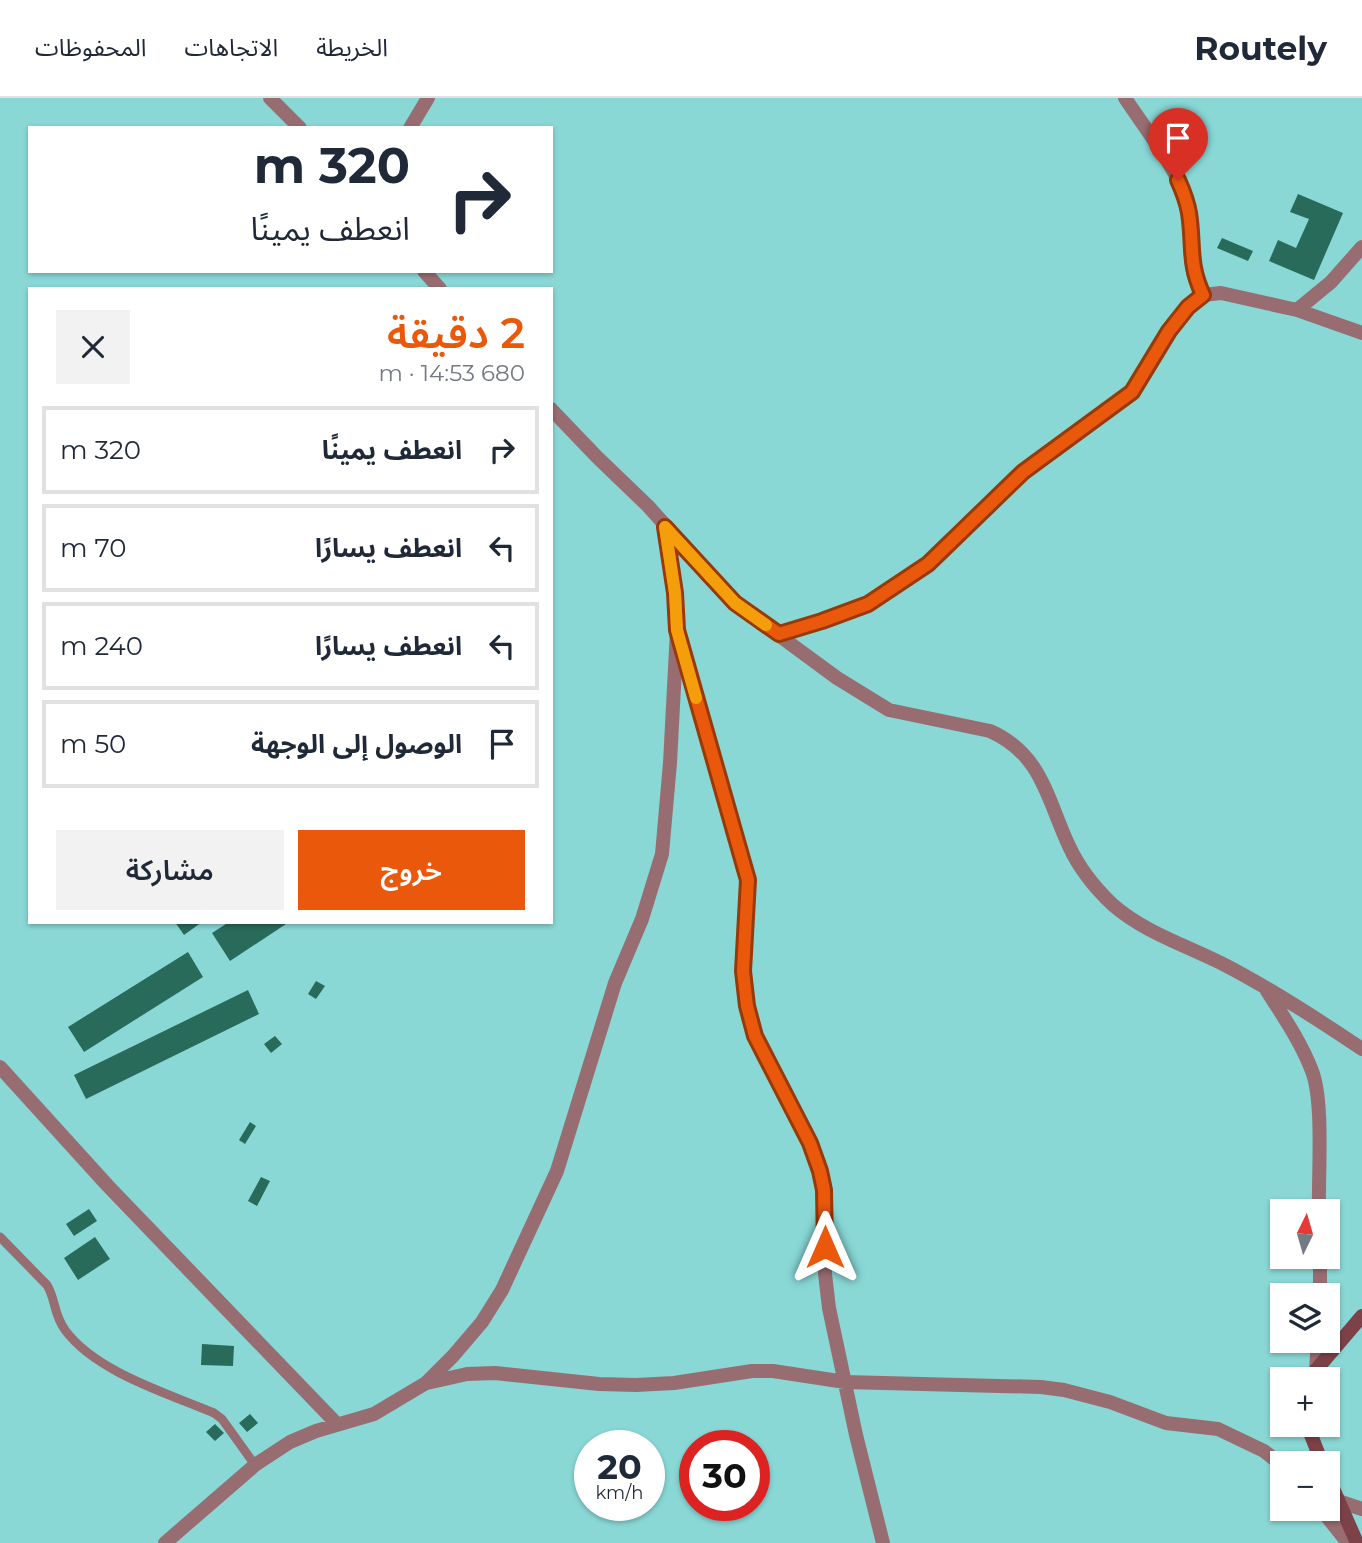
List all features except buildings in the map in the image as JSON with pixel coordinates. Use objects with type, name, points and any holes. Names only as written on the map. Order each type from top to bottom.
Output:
[{"type":"street","points":[[270,98],[298,126]]},
{"type":"street","points":[[411,126],[428,98]]},
{"type":"street","points":[[1125,98],[1178,180],[1185,197],[1194,276],[1203,295]]},
{"type":"street","points":[[1297,310],[1331,282],[1362,247]]},
{"type":"street","points":[[426,273],[438,287]]},
{"type":"street","points":[[779,634],[868,604],[928,564],[1023,472],[1132,392],[1169,331],[1188,307],[1203,295],[1221,293],[1297,310],[1362,333]]},
{"type":"street","points":[[553,410],[648,506],[735,603],[837,678],[889,710],[973,726],[1004,737],[1027,757],[1043,782],[1069,846],[1088,879],[1114,906],[1149,929],[1263,985],[1362,1049]]},
{"type":"street","points":[[165,1543],[255,1465],[290,1442],[337,1424],[374,1414],[426,1383],[482,1322],[502,1290],[557,1171],[615,983],[645,909],[662,854],[677,630],[675,593],[665,527]]},
{"type":"street","points":[[677,630],[748,880],[743,971],[747,1006],[755,1036],[810,1143],[820,1171],[824,1190],[825,1274],[829,1308],[883,1543]]},
{"type":"street","points":[[1263,985],[1296,1037],[1313,1072],[1318,1118],[1319,1199]]},
{"type":"street","points":[[0,1067],[108,1186],[337,1424]]},
{"type":"street","points":[[1320,1367],[1362,1316]]},
{"type":"street","points":[[426,1383],[467,1374],[495,1373],[599,1384],[636,1385],[674,1383],[752,1371],[773,1371],[845,1382],[1041,1387],[1110,1402],[1166,1423],[1218,1429],[1270,1456]]},
{"type":"street","points":[[1340,1502],[1362,1509]]},
{"type":"street","points":[[1340,1506],[1356,1543]]},
{"type":"street","points":[[1330,1521],[1348,1543]]},
{"type":"lane","points":[[0,1237],[47,1285],[58,1320],[77,1343],[94,1357],[149,1387],[214,1413],[222,1419],[255,1465]]},
{"type":"slow traffic","points":[[696,698],[677,630],[675,593],[665,527],[735,603],[766,625]]},
{"type":"route","points":[[825,1247],[824,1190],[820,1171],[810,1143],[755,1036],[747,1006],[743,971],[744,923],[748,895],[745,862],[730,819],[677,630],[675,593],[665,527],[735,603],[779,634],[868,604],[899,585],[928,564],[1023,472],[1132,392],[1169,331],[1188,307],[1203,295],[1194,276],[1189,214],[1178,180]]}]
